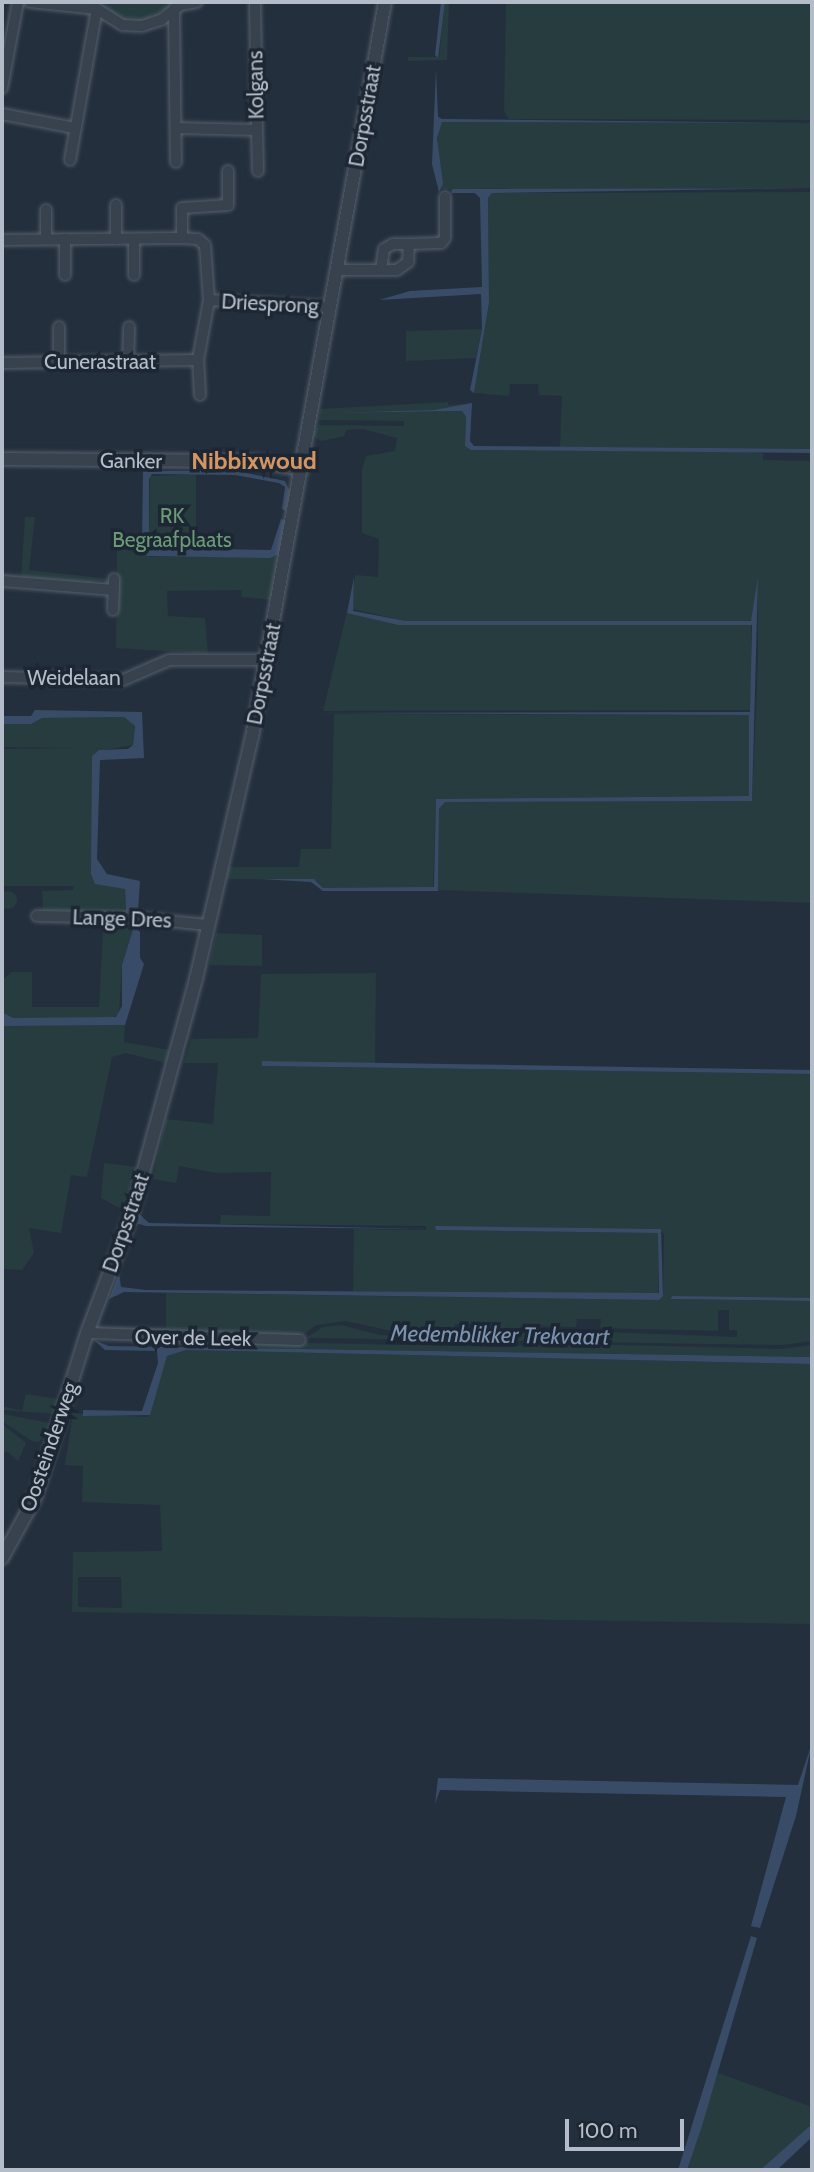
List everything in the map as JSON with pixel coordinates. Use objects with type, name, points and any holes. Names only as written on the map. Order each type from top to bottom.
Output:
[{"type":"street","points":[[2,88],[18,2]]},
{"type":"street","points":[[30,2],[97,9],[123,25],[142,26],[161,20],[174,9],[197,2]]},
{"type":"street","name":"Kolgans","points":[[176,128],[257,130],[255,2]]},
{"type":"street","name":"Dorpsstraat","points":[[87,1333],[145,1171],[234,824],[267,660],[385,2]]},
{"type":"street","points":[[70,160],[97,9]]},
{"type":"street","points":[[174,9],[176,162]]},
{"type":"street","points":[[2,114],[75,128]]},
{"type":"street","points":[[257,130],[258,171]]},
{"type":"street","points":[[2,240],[182,239],[182,208],[228,205],[228,171]]},
{"type":"street","points":[[381,270],[387,246],[444,241],[445,197]]},
{"type":"street","points":[[116,205],[116,239]]},
{"type":"street","points":[[46,210],[46,240]]},
{"type":"street","points":[[65,239],[65,275]]},
{"type":"street","points":[[134,239],[134,275]]},
{"type":"street","name":"Driesprong","points":[[182,239],[198,239],[205,245],[209,300],[198,360],[200,395]]},
{"type":"street","points":[[338,270],[404,268],[409,244]]},
{"type":"street","name":"Driesprong","points":[[209,300],[331,307]]},
{"type":"street","points":[[59,327],[59,362]]},
{"type":"street","points":[[128,362],[129,327]]},
{"type":"street","name":"Cunerastraat","points":[[2,363],[198,360]]},
{"type":"street","name":"Ganker","points":[[2,459],[254,461],[302,469]]},
{"type":"street","points":[[2,581],[114,584],[113,610]]},
{"type":"street","name":"Weidelaan","points":[[2,677],[123,680],[169,660],[267,660]]},
{"type":"street","name":"Lange Dres","points":[[37,916],[138,918],[208,925]]},
{"type":"street","name":"Over de Leek","points":[[87,1333],[300,1340]]},
{"type":"street","name":"Oosteinderweg","points":[[2,1558],[35,1498],[87,1333]]},
{"type":"green space","points":[[81,2],[178,2],[143,22],[127,22],[96,3]]},
{"type":"green space","points":[[445,2],[449,2],[447,60],[408,61],[408,57],[439,57]]},
{"type":"green space","points":[[510,2],[812,2],[812,120],[509,119],[504,111],[506,5]]},
{"type":"green space","points":[[442,122],[812,123],[812,188],[442,189],[437,159],[438,125]]},
{"type":"green space","points":[[812,192],[812,449],[560,447],[562,396],[539,395],[538,384],[510,384],[509,396],[474,393],[489,303],[488,198],[492,193]]},
{"type":"green space","points":[[482,329],[476,358],[406,361],[406,331]]},
{"type":"green space","points":[[448,402],[448,405],[469,404],[434,410],[325,413],[462,411],[466,417],[465,444],[471,450],[747,452],[763,453],[763,460],[812,461],[812,903],[438,890],[439,809],[445,802],[752,801],[758,661],[758,577],[754,618],[749,621],[406,621],[352,609],[355,575],[378,577],[379,539],[362,533],[362,469],[366,456],[395,451],[397,438],[363,429],[346,430],[344,436],[322,441],[312,436],[318,425],[404,426],[404,421],[319,420],[320,409]]},
{"type":"green space","name":"RK Begraafplaats","points":[[196,474],[196,550],[149,548],[150,476]]},
{"type":"green space","points":[[25,517],[35,517],[29,570],[111,579],[109,586],[104,586],[104,581],[93,581],[92,587],[21,578]]},
{"type":"green space","points":[[143,549],[149,557],[281,555],[272,600],[241,597],[242,590],[167,591],[168,616],[205,618],[208,654],[116,648],[117,550]]},
{"type":"green space","points":[[347,612],[398,625],[751,624],[751,710],[323,711]]},
{"type":"green space","points":[[334,714],[749,715],[749,796],[436,799],[433,888],[323,888],[316,880],[226,879],[228,867],[299,867],[301,849],[331,849]]},
{"type":"green space","points":[[124,717],[135,726],[133,745],[99,751],[91,874],[125,889],[126,911],[43,911],[42,891],[73,890],[74,886],[2,886],[2,749],[75,748],[2,747],[2,724],[31,724],[42,718]]},
{"type":"green space","points":[[8,891],[14,894],[17,900],[14,906],[8,909],[2,906],[-1,900],[2,894]]},
{"type":"green space","points":[[109,921],[134,926],[122,965],[119,1014],[111,1019],[13,1018],[2,1012],[2,980],[12,972],[32,972],[32,1007],[99,1007],[103,930]]},
{"type":"green space","points":[[216,933],[262,935],[262,966],[209,965]]},
{"type":"green space","points":[[376,973],[375,1064],[263,1061],[262,1066],[812,1074],[812,1298],[672,1299],[812,1301],[812,1341],[782,1345],[306,1338],[323,1327],[341,1325],[380,1335],[499,1338],[527,1329],[737,1337],[737,1330],[729,1330],[729,1310],[718,1310],[718,1331],[600,1328],[601,1319],[577,1319],[576,1327],[523,1326],[504,1334],[473,1334],[472,1324],[455,1324],[454,1333],[397,1332],[345,1321],[316,1325],[299,1338],[96,1333],[97,1327],[166,1328],[166,1293],[659,1300],[663,1296],[664,1234],[659,1229],[435,1227],[436,1230],[658,1233],[658,1295],[353,1291],[354,1229],[426,1230],[426,1226],[220,1224],[221,1215],[270,1216],[271,1172],[216,1173],[179,1166],[176,1183],[153,1179],[166,1119],[213,1124],[218,1063],[184,1063],[191,1039],[258,1038],[261,974]]},
{"type":"green space","points":[[125,1025],[124,1042],[170,1050],[166,1063],[126,1053],[112,1057],[87,1177],[71,1175],[61,1233],[29,1228],[34,1253],[22,1270],[2,1269],[2,1026]]},
{"type":"green space","points":[[104,1163],[137,1167],[125,1211],[101,1198]]},
{"type":"green space","points":[[177,1340],[506,1347],[539,1343],[780,1349],[812,1345],[812,1357],[188,1347],[173,1344]]},
{"type":"green space","points":[[186,1350],[812,1364],[812,1624],[72,1612],[73,1552],[162,1551],[160,1505],[82,1502],[83,1466],[65,1465],[73,1413],[148,1417],[167,1356]],"holes":[[[78,1577],[121,1577],[122,1608],[78,1607]]]},
{"type":"green space","points":[[26,1394],[60,1399],[56,1414],[2,1410],[2,1406],[22,1411]]},
{"type":"green space","points":[[2,1414],[51,1424],[39,1442],[32,1441],[2,1421]]},
{"type":"green space","points":[[2,1424],[26,1443],[18,1461],[8,1452],[2,1452]]},
{"type":"green space","points":[[716,2072],[812,2107],[812,2124],[760,2170],[687,2170]]},
{"type":"water","points":[[441,2],[445,2],[438,58],[435,55]]},
{"type":"water","points":[[436,69],[438,117],[442,119],[812,123],[442,122],[437,138],[443,184],[439,192],[432,164]]},
{"type":"water","points":[[812,188],[492,193],[488,198],[489,303],[474,393],[470,390],[482,329],[481,294],[379,300],[410,291],[482,287],[480,198],[475,193],[451,193],[452,189]]},
{"type":"water","points":[[472,403],[470,441],[474,446],[812,449],[812,453],[471,450],[465,446],[466,417],[462,411],[325,413],[434,410]]},
{"type":"water","points":[[143,471],[237,471],[285,481],[290,492],[286,511],[282,509],[285,487],[279,483],[235,475],[152,474],[149,479],[149,548],[271,550],[281,519],[285,520],[279,554],[270,558],[147,556],[142,544]]},
{"type":"water","points":[[354,577],[353,611],[406,621],[751,621],[758,577],[752,801],[445,802],[439,809],[438,891],[323,891],[311,882],[261,879],[314,879],[323,888],[434,887],[436,799],[749,796],[749,715],[311,713],[750,712],[752,625],[398,625],[347,613]]},
{"type":"water","points":[[35,710],[142,712],[144,758],[100,760],[97,859],[107,874],[140,881],[138,911],[126,911],[125,889],[95,884],[91,874],[92,756],[99,750],[128,749],[133,745],[135,726],[124,717],[42,718],[31,724],[2,724],[2,716],[31,716]]},
{"type":"water","points":[[134,926],[140,932],[140,958],[144,964],[125,1025],[2,1026],[2,1012],[13,1018],[116,1017],[122,1006],[122,965]]},
{"type":"water","points":[[262,1061],[812,1070],[812,1074],[262,1066]]},
{"type":"water","points":[[139,1214],[149,1223],[427,1229],[146,1226],[136,1223]]},
{"type":"water","points":[[435,1226],[661,1229],[663,1296],[659,1300],[124,1292],[109,1299],[119,1273],[121,1287],[146,1290],[659,1293],[658,1233],[436,1230]]},
{"type":"water","points":[[672,1296],[812,1298],[812,1301],[671,1299]]},
{"type":"water","points":[[94,1340],[109,1346],[812,1357],[812,1364],[186,1350],[167,1356],[150,1415],[83,1416],[83,1410],[142,1411],[158,1363],[157,1351],[105,1350]]},
{"type":"water","points":[[812,1743],[796,1816],[760,1928],[751,1926],[786,1797],[440,1790],[435,1804],[438,1778],[798,1785]]},
{"type":"water","points":[[751,1936],[757,1938],[702,2126],[687,2170],[678,2170]]},
{"type":"water","points":[[812,2124],[812,2137],[777,2170],[760,2170]]},
{"type":"district","name":"Nibbixwoud","points":[[254,461]]},
{"type":"water label","name":"Medemblikker Trekvaart","points":[[500,1335]]}]
